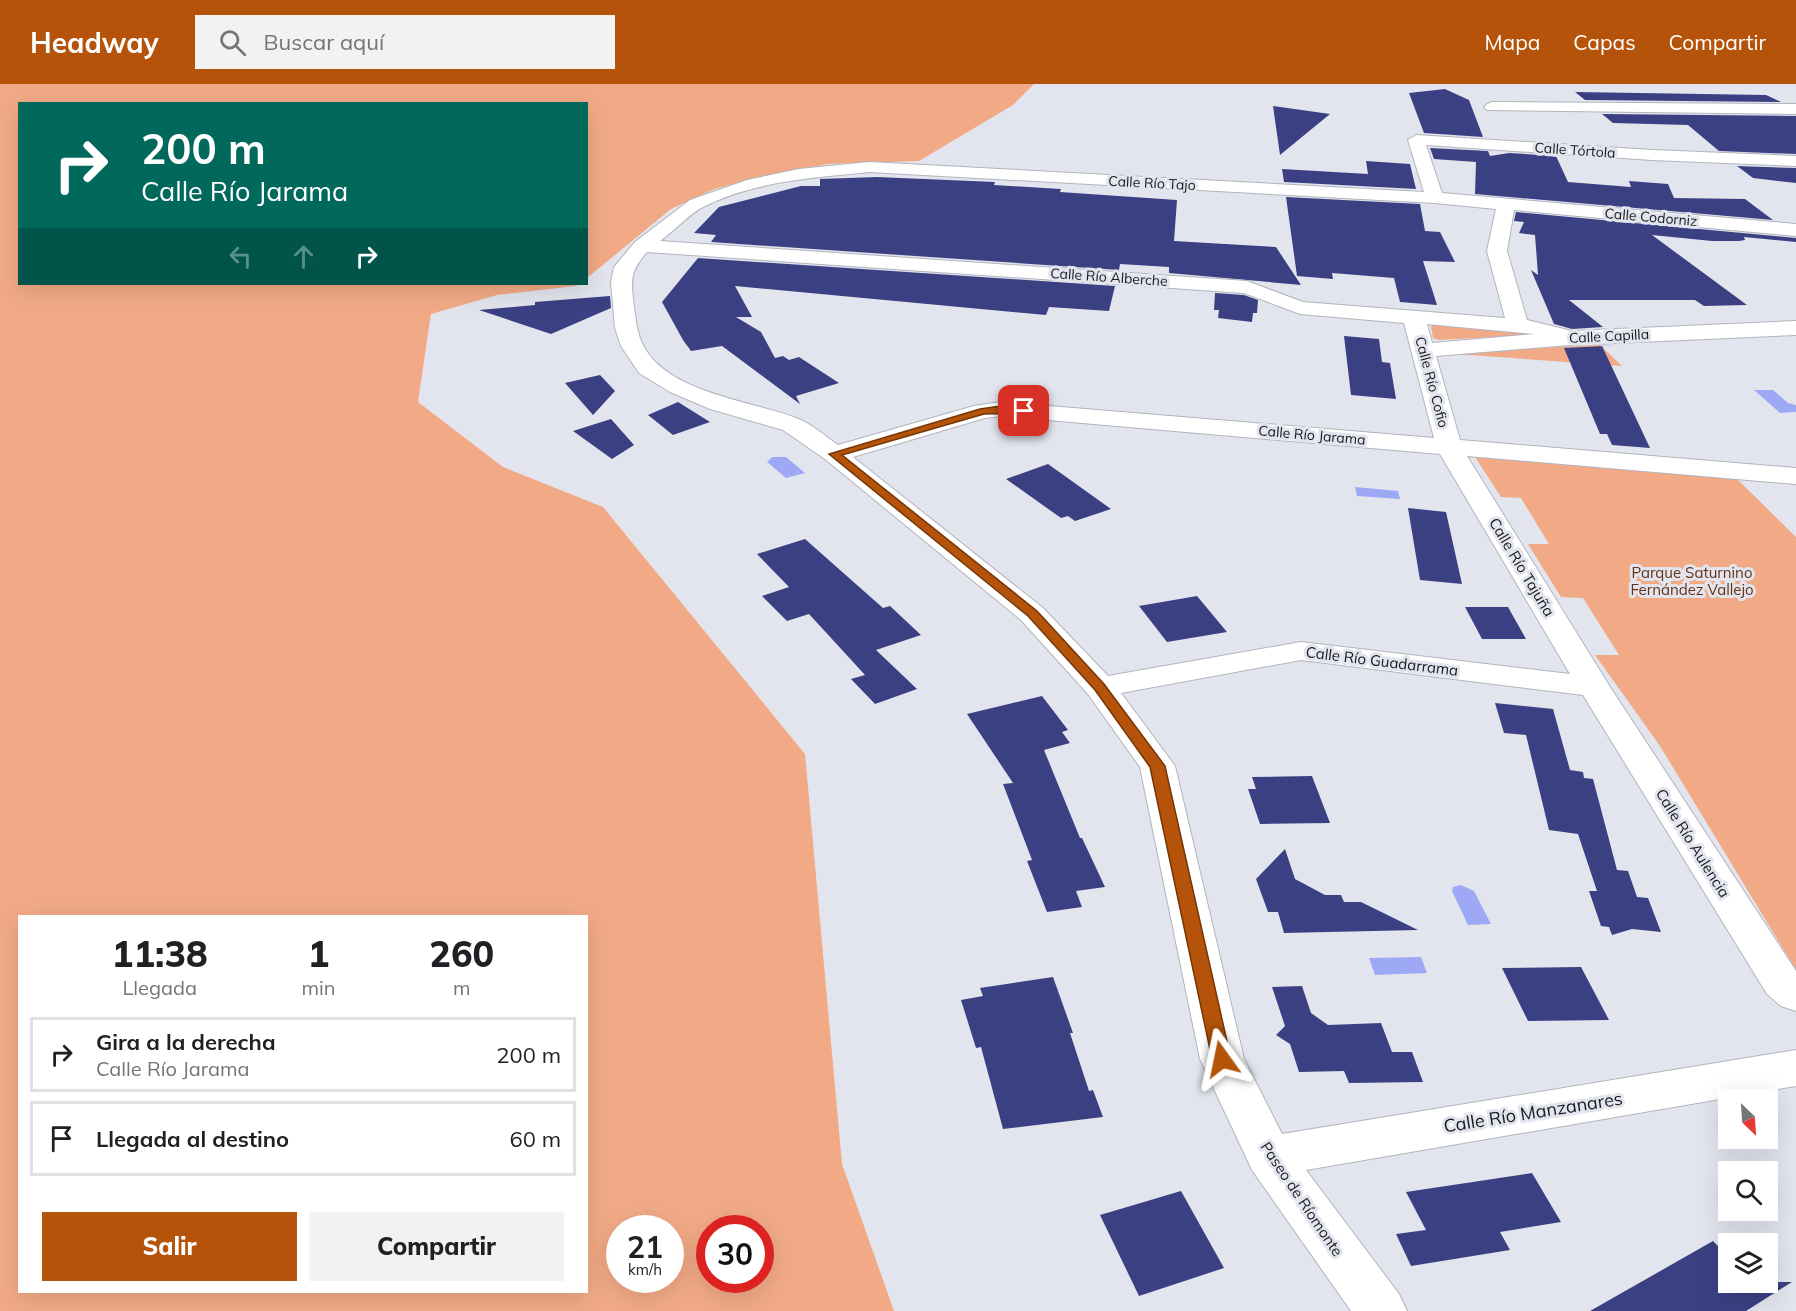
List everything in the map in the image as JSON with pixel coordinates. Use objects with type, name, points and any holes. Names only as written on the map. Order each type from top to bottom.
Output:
[{"type":"street","points":[[1610,93],[1632,108]]},
{"type":"street","points":[[1712,93],[1737,108]]},
{"type":"street","points":[[1492,107],[1796,109]]},
{"type":"street","name":"Calle Tórtola","points":[[1435,198],[1416,140],[1652,155],[1796,161]]},
{"type":"street","name":"Calle Río Tajo","points":[[799,174],[859,168],[922,169],[1506,204]]},
{"type":"street","name":"Paseo de Ríomonte","points":[[799,174],[747,185],[696,204],[642,246],[624,267],[621,282],[626,328],[632,346],[647,368],[678,387],[719,404],[792,425],[834,454],[1032,614],[1100,687],[1157,766],[1222,1059],[1269,1156],[1381,1311]]},
{"type":"street","points":[[1506,204],[1497,251],[1518,325]]},
{"type":"street","name":"Calle Codorniz","points":[[1506,204],[1796,230]]},
{"type":"street","name":"Calle Río Alberche","points":[[642,246],[1247,287],[1300,308],[1518,325],[1548,330],[1570,338]]},
{"type":"street","name":"Calle Río Cofio","points":[[1414,318],[1449,447]]},
{"type":"street","name":"Calle Capilla","points":[[1423,350],[1570,338],[1796,328]]},
{"type":"street","name":"Calle Río Jarama","points":[[834,454],[983,411],[1001,409],[1796,476]]},
{"type":"street","name":"Calle Río Tajuña","points":[[1449,447],[1594,687]]},
{"type":"street","name":"Calle Río Guadarrama","points":[[1100,687],[1301,651],[1594,687]]},
{"type":"street","name":"Calle Río Aulencia","points":[[1594,687],[1782,983],[1796,995]]},
{"type":"street","name":"Calle Río Manzanares","points":[[1269,1156],[1796,1068]]},
{"type":"green space","points":[[0,84],[1034,84],[1013,105],[919,161],[828,164],[750,179],[712,190],[671,209],[588,277],[588,102],[18,102],[18,285],[578,285],[497,295],[431,314],[418,402],[503,467],[603,507],[805,754],[842,1164],[894,1311],[0,1311]]},
{"type":"green space","points":[[1431,326],[1536,333],[1439,340],[1433,338]]},
{"type":"green space","points":[[1600,345],[1622,366],[1441,353],[1444,352]]},
{"type":"green space","name":"Parque Saturnino Fernández Vallejo","points":[[1475,457],[1735,477],[1796,537],[1796,970],[1660,746],[1595,655],[1619,655],[1583,598],[1561,597],[1528,544],[1549,544],[1521,498],[1501,497]]},
{"type":"water","points":[[1754,390],[1773,390],[1788,403],[1796,405],[1796,412],[1780,413]]},
{"type":"water","points":[[772,457],[786,457],[805,473],[786,478],[767,462]]},
{"type":"water","points":[[1355,487],[1398,491],[1400,499],[1357,496]]},
{"type":"water","points":[[1461,885],[1474,891],[1491,924],[1468,925],[1452,891],[1453,887]]},
{"type":"water","points":[[1421,957],[1427,973],[1375,975],[1369,958]]},
{"type":"building","points":[[1445,89],[1469,100],[1483,137],[1424,133],[1409,93]]},
{"type":"building","points":[[1575,92],[1766,95],[1781,102],[1585,100]]},
{"type":"building","points":[[1273,106],[1330,114],[1280,155]]},
{"type":"building","points":[[1602,114],[1796,116],[1796,154],[1719,151],[1688,125],[1613,123]]},
{"type":"building","points":[[1430,148],[1488,151],[1490,156],[1509,153],[1556,156],[1568,182],[1631,187],[1629,181],[1668,184],[1674,198],[1745,199],[1773,220],[1475,194],[1476,162],[1434,159]]},
{"type":"building","points":[[1366,161],[1410,164],[1416,189],[1284,182],[1282,169],[1368,174]]},
{"type":"building","points":[[1737,166],[1796,168],[1796,183],[1753,178]]},
{"type":"building","points":[[877,177],[995,182],[994,185],[1061,189],[1060,192],[1177,200],[1174,241],[1276,247],[1301,285],[1169,273],[1169,267],[1120,264],[1119,270],[711,242],[716,235],[694,233],[719,207],[801,186],[820,186],[820,179]]},
{"type":"building","points":[[1286,197],[1420,204],[1425,231],[1440,232],[1455,262],[1423,261],[1437,305],[1400,302],[1394,278],[1332,273],[1333,279],[1297,276]]},
{"type":"building","points":[[1516,212],[1796,238],[1796,242],[1744,237],[1745,240],[1739,241],[1712,241],[1652,235],[1747,305],[1704,306],[1695,300],[1569,300],[1603,327],[1572,329],[1554,324],[1531,270],[1538,275],[1535,235],[1519,233],[1524,222],[1514,221]]},
{"type":"building","points":[[698,258],[1115,286],[1109,311],[1049,307],[1046,315],[735,286],[752,317],[736,317],[761,332],[775,358],[783,356],[789,360],[799,357],[839,383],[796,396],[800,404],[722,346],[691,351],[683,340],[662,302]]},
{"type":"building","points":[[1215,293],[1244,295],[1258,300],[1257,313],[1253,313],[1252,322],[1218,318],[1219,310],[1214,310]]},
{"type":"building","points":[[610,296],[611,308],[551,334],[479,310],[535,305],[535,302]]},
{"type":"building","points":[[1344,336],[1379,339],[1382,362],[1390,363],[1396,399],[1351,395]]},
{"type":"building","points":[[1602,346],[1650,448],[1612,445],[1607,434],[1600,434],[1564,348]]},
{"type":"building","points":[[600,375],[615,391],[593,415],[565,383]]},
{"type":"building","points":[[678,402],[710,422],[673,435],[648,415]]},
{"type":"building","points":[[611,419],[634,445],[612,459],[573,431]]},
{"type":"building","points":[[1048,464],[1111,509],[1075,521],[1068,516],[1061,518],[1006,479]]},
{"type":"building","points":[[1408,508],[1446,512],[1462,584],[1420,580]]},
{"type":"building","points":[[805,539],[883,608],[890,606],[921,635],[876,650],[917,689],[875,704],[851,679],[865,675],[809,614],[787,621],[762,596],[789,587],[757,554]]},
{"type":"building","points":[[1197,596],[1227,632],[1167,642],[1139,606]]},
{"type":"building","points":[[1465,607],[1508,607],[1526,639],[1482,639]]},
{"type":"building","points":[[1042,696],[1068,730],[1062,732],[1070,743],[1044,750],[1080,838],[1105,887],[1076,891],[1082,907],[1047,912],[1027,861],[1032,860],[1003,784],[1013,783],[967,714]]},
{"type":"building","points":[[1495,703],[1553,709],[1570,770],[1583,772],[1584,778],[1593,779],[1617,870],[1628,871],[1637,897],[1648,898],[1661,932],[1632,929],[1612,935],[1609,927],[1601,926],[1589,891],[1597,891],[1578,834],[1549,830],[1526,735],[1504,733]]},
{"type":"building","points":[[1312,776],[1330,823],[1260,824],[1248,789],[1256,789],[1252,777]]},
{"type":"building","points":[[1285,849],[1295,879],[1325,895],[1341,895],[1344,902],[1361,902],[1418,930],[1284,933],[1278,912],[1268,912],[1256,879]]},
{"type":"building","points":[[1581,967],[1609,1020],[1528,1021],[1502,968]]},
{"type":"building","points":[[1053,977],[1073,1033],[1070,1033],[1089,1091],[1093,1090],[1103,1117],[1003,1129],[981,1047],[976,1048],[961,1000],[983,996],[980,988]]},
{"type":"building","points":[[1302,986],[1311,1013],[1328,1025],[1381,1023],[1392,1052],[1412,1052],[1423,1082],[1349,1083],[1344,1071],[1299,1072],[1290,1044],[1276,1035],[1285,1026],[1272,987]]},
{"type":"building","points":[[1532,1173],[1561,1222],[1500,1232],[1510,1250],[1411,1266],[1396,1234],[1426,1230],[1406,1192]]},
{"type":"building","points":[[1181,1191],[1224,1268],[1139,1296],[1100,1215]]},
{"type":"building","points":[[1713,1241],[1718,1246],[1718,1293],[1775,1293],[1746,1311],[1590,1311]]},
{"type":"building","points":[[1778,1282],[1792,1282],[1778,1291]]},
{"type":"route","points":[[1024,411],[1001,409],[983,411],[834,454],[1032,614],[1100,687],[1157,766],[1222,1059]]}]
